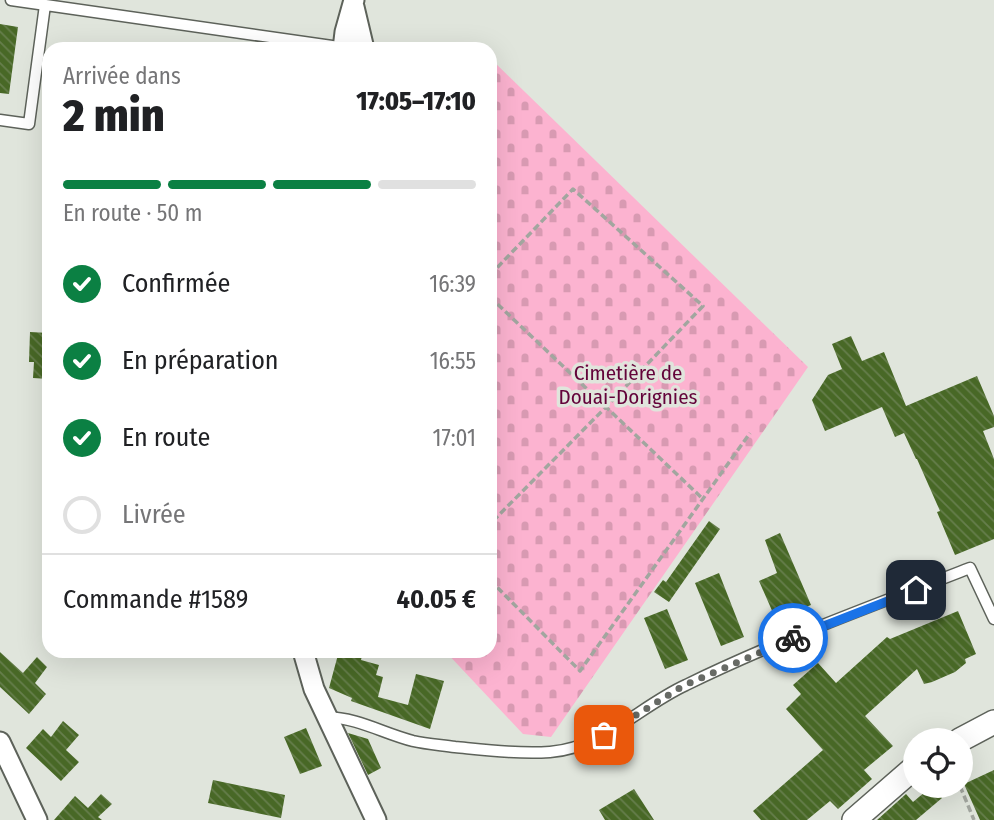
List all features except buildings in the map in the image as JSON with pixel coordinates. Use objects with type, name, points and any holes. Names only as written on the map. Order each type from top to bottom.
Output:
[{"type":"street","points":[[351,1],[363,42]]},
{"type":"street","points":[[344,42],[351,1]]},
{"type":"street","points":[[305,658],[326,717],[376,820]]},
{"type":"street","points":[[973,733],[994,722]]},
{"type":"street","points":[[0,742],[37,820]]},
{"type":"street","points":[[854,820],[903,777]]},
{"type":"lane","points":[[11,0],[301,42]]},
{"type":"lane","points":[[0,120],[29,124],[45,5]]},
{"type":"lane","points":[[326,717],[358,721],[419,742],[485,750],[553,752],[604,735],[683,686],[777,644],[970,568],[994,619]]},
{"type":"path","points":[[497,268],[573,189],[703,306],[497,517]]},
{"type":"path","points":[[497,304],[703,499]]},
{"type":"path","points":[[497,587],[580,671],[750,433]]},
{"type":"path","points":[[965,798],[974,820]]},
{"type":"green space","name":"Cimetière de Douai-Dorignies","points":[[497,65],[808,367],[551,737],[523,734],[452,658],[497,658]]},
{"type":"way so far","points":[[604,735],[683,686],[793,638]]},
{"type":"route","points":[[793,638],[916,590]]}]
